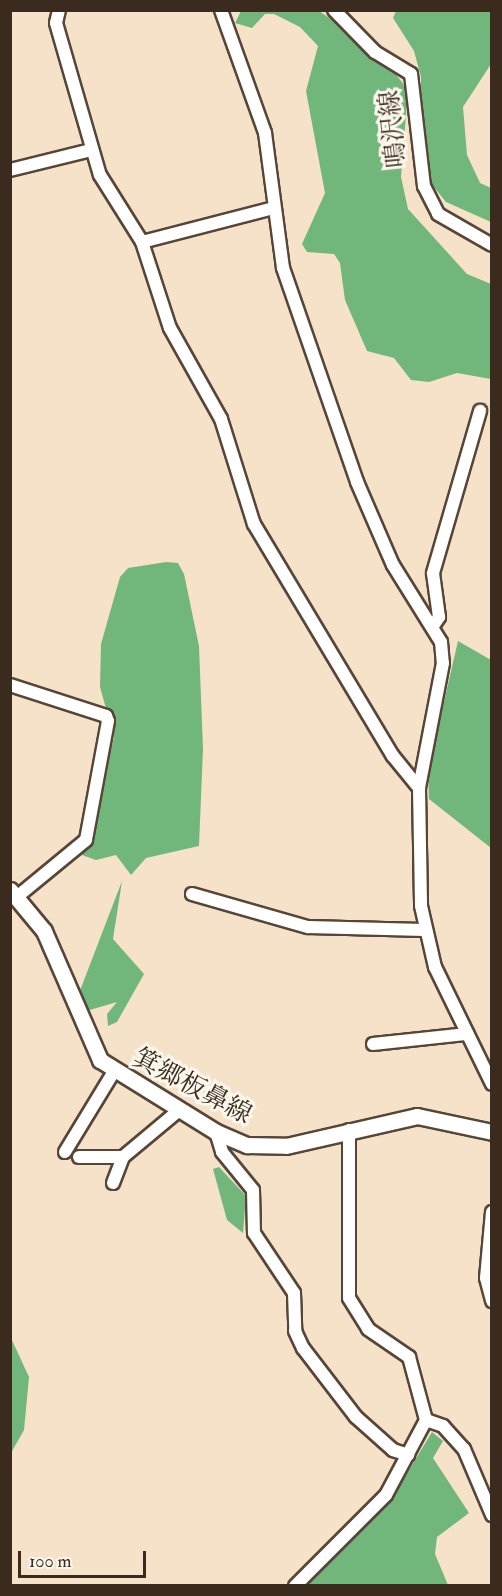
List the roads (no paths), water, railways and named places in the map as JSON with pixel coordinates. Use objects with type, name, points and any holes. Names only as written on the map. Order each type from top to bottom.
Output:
[{"type":"main road","name":"箕郷板鼻線","points":[[14,893],[50,943],[91,1045],[113,1073],[216,1132],[247,1145],[272,1147],[417,1116],[492,1132]]},
{"type":"street","points":[[59,10],[56,22],[91,150],[114,205],[142,242],[170,328],[221,419],[263,543],[351,678],[393,756],[419,788]]},
{"type":"street","points":[[221,10],[238,67],[260,113],[283,268],[357,482],[393,565],[432,626],[444,653],[419,788],[423,930],[467,1034],[492,1084]]},
{"type":"street","name":"鳴沢線","points":[[334,10],[375,52],[411,74],[424,186],[438,214],[492,245]]},
{"type":"street","points":[[10,170],[91,150]]},
{"type":"street","points":[[142,242],[273,208]]},
{"type":"street","points":[[432,626],[439,616],[433,573],[480,411]]},
{"type":"street","points":[[10,685],[106,716],[108,722],[86,840],[14,893]]},
{"type":"street","points":[[192,894],[308,927],[423,930]]},
{"type":"street","points":[[373,1044],[467,1034]]},
{"type":"street","points":[[65,1152],[113,1073]]},
{"type":"street","points":[[113,1183],[123,1157],[178,1111]]},
{"type":"street","points":[[295,1586],[386,1495],[426,1420],[409,1357],[368,1329],[349,1298],[350,1130]]},
{"type":"street","points":[[216,1132],[222,1152],[253,1190],[254,1233],[294,1293],[295,1331],[303,1348],[356,1417],[393,1450],[408,1455]]},
{"type":"street","points":[[79,1157],[123,1157]]},
{"type":"street","points":[[492,1212],[486,1278],[492,1301]]},
{"type":"street","points":[[426,1420],[455,1436],[489,1497],[492,1515]]}]
